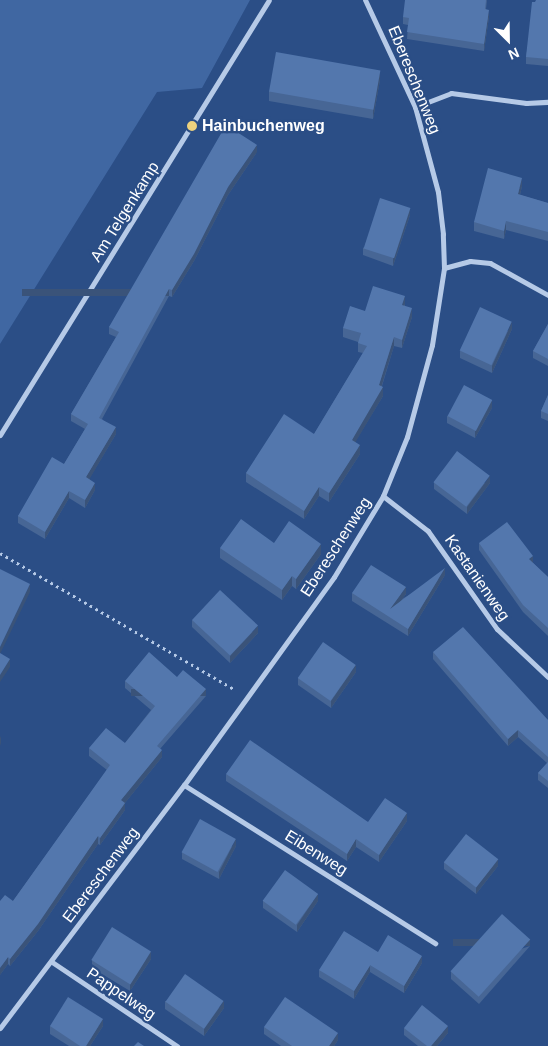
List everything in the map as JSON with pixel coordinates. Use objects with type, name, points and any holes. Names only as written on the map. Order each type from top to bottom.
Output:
[{"type":"street","name":"Am Telgenkamp","points":[[0,435],[269,0]]},
{"type":"street","name":"Ebereschenweg","points":[[0,1028],[52,962],[184,785],[334,577],[383,496],[419,399],[432,345],[444,268],[438,192],[415,107],[364,0]]},
{"type":"street","points":[[415,107],[451,93],[526,103],[548,102]]},
{"type":"street","points":[[444,268],[470,261],[490,263],[548,295]]},
{"type":"street","name":"Kastanienweg","points":[[383,496],[428,531],[497,629],[548,677]]},
{"type":"street","name":"Eibenweg","points":[[184,785],[435,943]]},
{"type":"street","name":"Pappelweg","points":[[52,962],[177,1046]]},
{"type":"path","points":[[0,553],[247,698]]},
{"type":"shaded area","points":[[0,0],[250,0],[202,88],[157,92],[0,344]]},
{"type":"building","points":[[405,0],[486,0],[485,9],[489,10],[484,44],[407,32],[409,18],[403,17]]},
{"type":"building","points":[[548,0],[548,59],[526,57],[532,2]]},
{"type":"building","points":[[276,52],[380,70],[373,110],[269,91]]},
{"type":"building","points":[[226,125],[257,145],[228,187],[194,254],[172,290],[169,289],[99,418],[116,427],[86,477],[95,483],[85,500],[69,491],[45,532],[18,516],[52,457],[64,464],[88,424],[71,414],[119,332],[109,327]]},
{"type":"building","points":[[488,168],[522,178],[518,194],[548,203],[548,232],[506,221],[504,231],[474,222]]},
{"type":"building","points":[[380,198],[410,208],[394,258],[364,248]]},
{"type":"building","points":[[373,286],[405,296],[402,305],[412,308],[402,340],[394,337],[379,385],[383,387],[352,440],[360,445],[329,493],[319,487],[304,511],[246,473],[284,414],[314,434],[367,346],[358,343],[361,333],[343,328],[350,306],[365,311]]},
{"type":"building","points":[[480,307],[512,322],[491,365],[460,351]]},
{"type":"building","points":[[548,324],[548,359],[533,351]]},
{"type":"building","points":[[464,385],[492,400],[476,431],[448,416]]},
{"type":"building","points":[[548,395],[548,414],[541,411]]},
{"type":"building","points":[[457,451],[490,476],[466,507],[434,482]]},
{"type":"building","points":[[241,519],[274,543],[289,521],[321,544],[296,579],[292,576],[282,590],[220,548]]},
{"type":"building","points":[[507,522],[533,556],[529,559],[548,577],[548,628],[523,605],[479,543]]},
{"type":"building","points":[[371,565],[406,587],[390,609],[445,568],[408,629],[352,593]]},
{"type":"building","points":[[0,569],[30,584],[0,647]]},
{"type":"building","points":[[220,590],[258,625],[230,655],[192,620]]},
{"type":"building","points":[[463,627],[548,720],[548,757],[518,730],[508,739],[433,652]]},
{"type":"building","points":[[323,642],[356,665],[331,701],[298,678]]},
{"type":"building","points":[[149,652],[177,677],[183,670],[206,689],[157,746],[162,750],[121,800],[125,803],[100,838],[98,836],[38,924],[10,959],[8,957],[0,968],[0,901],[5,895],[13,901],[110,765],[89,748],[106,728],[125,743],[155,706],[125,681]]},
{"type":"building","points":[[0,653],[10,659],[0,675]]},
{"type":"building","points":[[250,740],[368,822],[385,798],[407,813],[379,855],[356,839],[347,854],[226,774]]},
{"type":"building","points":[[548,762],[548,781],[538,773]]},
{"type":"building","points":[[200,819],[236,839],[217,872],[182,852]]},
{"type":"building","points":[[466,834],[498,859],[476,888],[444,862]]},
{"type":"building","points":[[285,870],[318,894],[296,925],[263,901]]},
{"type":"building","points":[[502,914],[530,939],[479,997],[450,971]]},
{"type":"building","points":[[112,927],[151,951],[130,984],[91,960]]},
{"type":"building","points":[[344,931],[378,952],[388,935],[422,956],[404,986],[370,965],[354,991],[319,970]]},
{"type":"building","points":[[185,974],[224,1001],[204,1029],[165,1002]]},
{"type":"building","points":[[68,997],[103,1019],[86,1046],[80,1046],[50,1026]]},
{"type":"building","points":[[285,997],[338,1033],[329,1046],[292,1046],[264,1027]]},
{"type":"building","points":[[422,1005],[448,1026],[431,1046],[427,1046],[404,1028]]},
{"type":"building","points":[[138,1042],[144,1046],[134,1046]]},
{"type":"place","name":"Hainbuchenweg","points":[[192,126]]}]
